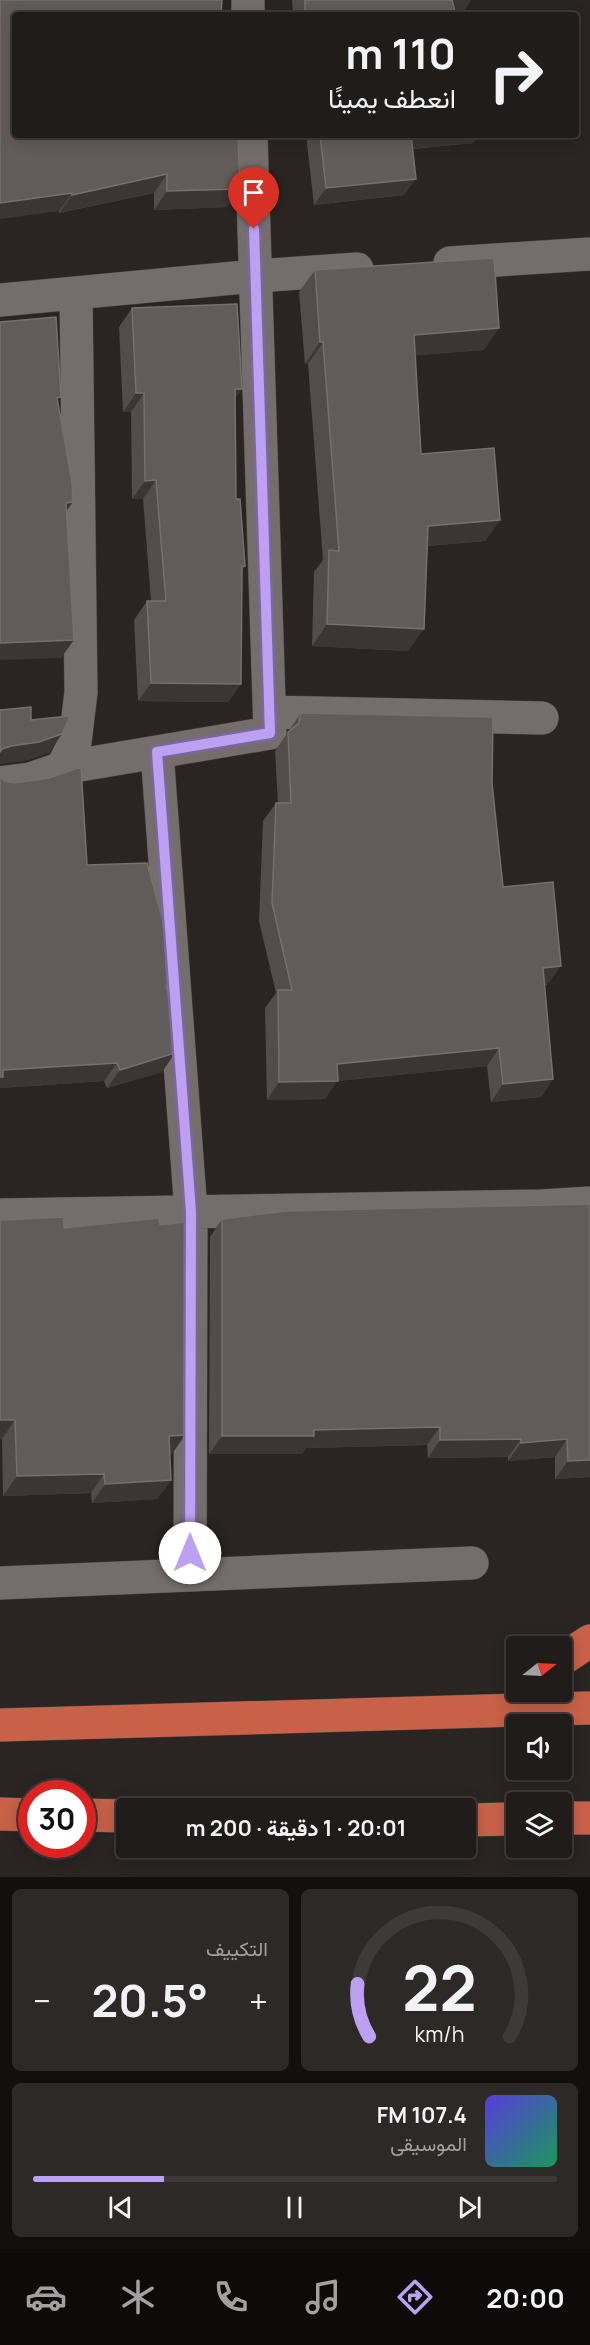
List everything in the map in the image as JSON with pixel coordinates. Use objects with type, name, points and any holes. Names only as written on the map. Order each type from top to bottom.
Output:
[{"type":"highway","points":[[572,1653],[590,1641]]},
{"type":"highway","points":[[485,1711],[506,1697]]},
{"type":"highway","points":[[0,1725],[590,1708]]},
{"type":"highway","points":[[0,1814],[18,1815]]},
{"type":"highway","points":[[96,1815],[116,1816]]},
{"type":"highway","points":[[572,1818],[590,1818]]},
{"type":"highway","points":[[476,1820],[506,1819]]},
{"type":"street","points":[[0,783],[30,779],[62,768],[270,733],[251,138]]},
{"type":"street","points":[[423,265],[590,254]]},
{"type":"street","points":[[0,300],[256,276],[387,267]]},
{"type":"street","points":[[62,768],[75,742],[81,692],[76,294]]},
{"type":"street","points":[[270,712],[542,718]]},
{"type":"street","points":[[157,752],[191,1212],[190,1575]]},
{"type":"street","points":[[0,1215],[590,1203]]},
{"type":"street","points":[[0,1583],[472,1563]]},
{"type":"building","points":[[0,0],[222,0],[221,12],[12,12],[12,138],[238,138],[240,189],[167,191],[167,174],[72,195],[72,193],[0,203]]},
{"type":"building","points":[[305,0],[452,0],[455,12],[305,12]]},
{"type":"building","points":[[320,138],[411,138],[416,179],[326,188]]},
{"type":"building","points":[[494,258],[499,328],[414,335],[421,454],[494,448],[500,520],[428,526],[424,629],[327,624],[329,550],[339,551],[323,342],[320,342],[315,270]]},
{"type":"building","points":[[237,304],[242,389],[235,389],[236,499],[240,499],[245,566],[242,566],[241,684],[151,683],[147,601],[166,601],[156,480],[145,481],[144,393],[136,393],[132,308]]},
{"type":"building","points":[[56,317],[61,397],[57,398],[72,482],[73,502],[66,503],[74,640],[0,643],[0,322]]},
{"type":"building","points":[[31,707],[31,720],[70,716],[62,734],[39,742],[11,746],[0,752],[0,710]]},
{"type":"building","points":[[301,713],[493,717],[492,783],[503,887],[553,882],[561,966],[543,968],[553,1079],[503,1084],[499,1048],[337,1064],[338,1081],[279,1082],[278,990],[292,990],[272,903],[276,803],[291,803],[288,732],[299,723]]},
{"type":"building","points":[[81,767],[87,865],[147,863],[166,932],[170,985],[166,986],[171,1002],[175,1053],[120,1070],[117,1063],[3,1070],[3,1077],[0,1077],[0,777],[5,781],[15,783],[49,778]]},
{"type":"building","points":[[590,1204],[590,1460],[568,1461],[567,1439],[521,1443],[521,1439],[440,1440],[440,1427],[314,1430],[314,1436],[222,1436],[222,1219],[287,1211]]},
{"type":"building","points":[[64,1217],[64,1228],[159,1218],[160,1225],[185,1222],[185,1435],[169,1436],[171,1480],[105,1484],[104,1474],[17,1476],[15,1420],[0,1420],[0,1220]]},
{"type":"route","points":[[190,1553],[191,1212],[157,752],[270,733],[254,229]]}]
